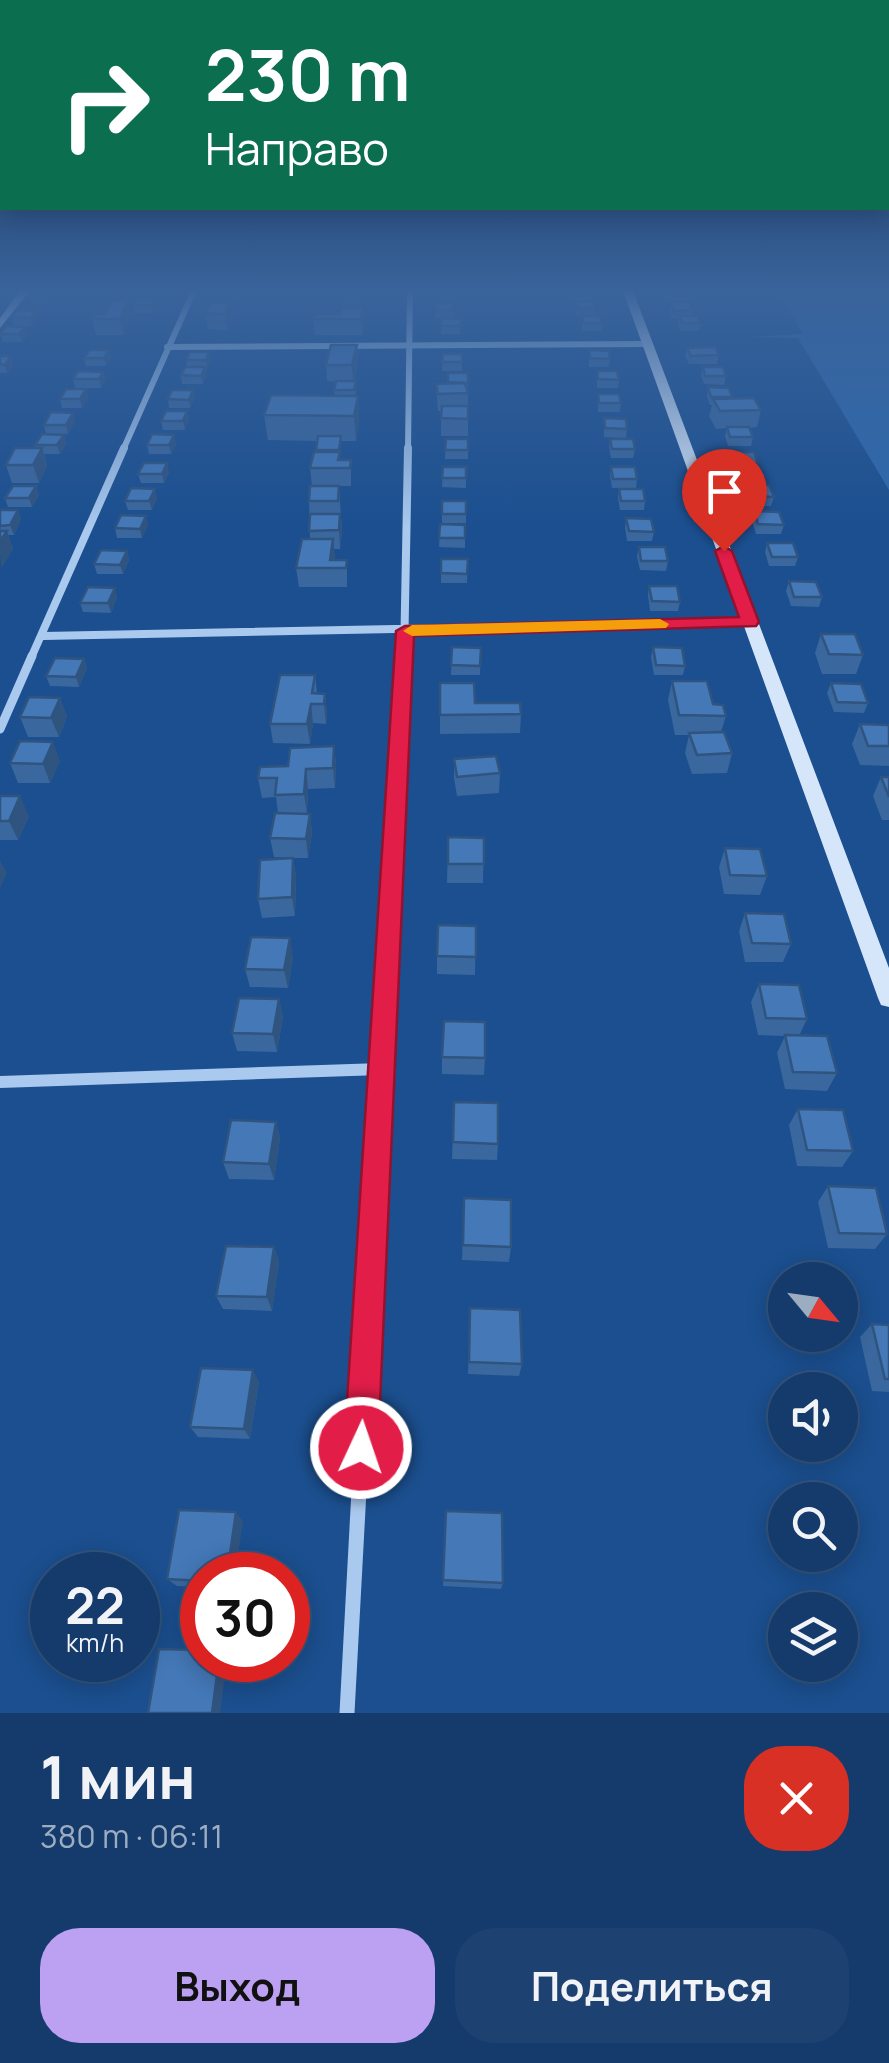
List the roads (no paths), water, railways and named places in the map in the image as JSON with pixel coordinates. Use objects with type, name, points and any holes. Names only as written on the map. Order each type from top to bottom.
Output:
[{"type":"main road","points":[[656,368],[889,998]]},
{"type":"street","points":[[0,729],[44,636],[158,368]]},
{"type":"street","points":[[347,1713],[405,631],[406,368]]},
{"type":"street","points":[[44,636],[750,622]]},
{"type":"street","points":[[0,1082],[381,1069]]}]
